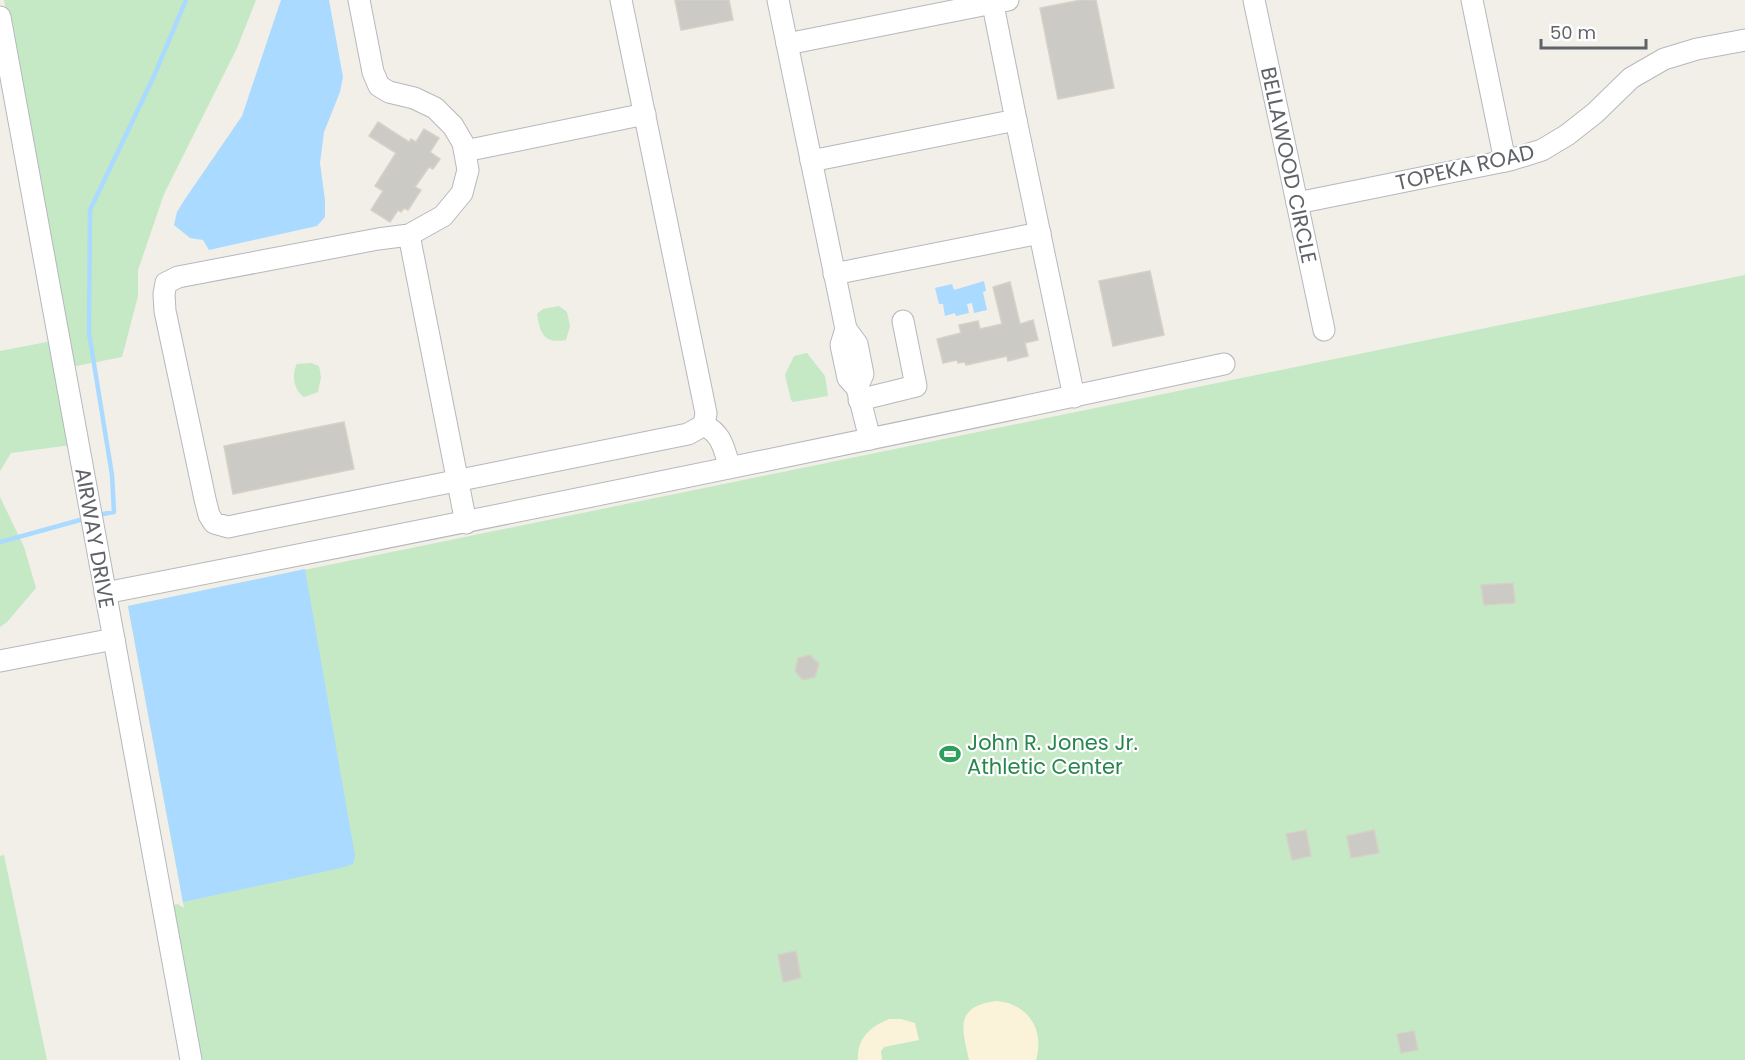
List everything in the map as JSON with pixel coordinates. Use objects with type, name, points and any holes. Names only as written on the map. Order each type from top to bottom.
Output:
[{"type":"street","points":[[359,0],[373,72],[379,86],[389,92],[414,98],[435,108],[453,126],[463,143],[468,170],[462,193],[443,216],[409,235],[378,238],[178,277],[166,283],[165,311],[205,499],[209,515],[214,523],[228,527],[247,524],[688,434],[704,425]]},
{"type":"street","points":[[621,0],[706,413],[704,425]]},
{"type":"street","points":[[778,0],[846,329],[857,344],[863,374],[858,394],[870,439]]},
{"type":"street","name":"BELLAWOOD CIRCLE","points":[[1254,0],[1324,330]]},
{"type":"street","points":[[1472,0],[1505,161]]},
{"type":"street","points":[[787,44],[997,1],[1016,120],[1074,397]]},
{"type":"street","name":"AIRWAY DRIVE","points":[[0,17],[191,1060]]},
{"type":"street","name":"TOPEKA ROAD","points":[[1297,203],[1505,161],[1542,150],[1567,135],[1595,113],[1630,78],[1664,59],[1697,49],[1745,40]]},
{"type":"street","points":[[465,152],[645,114]]},
{"type":"street","points":[[811,161],[1016,120]]},
{"type":"street","points":[[834,274],[1040,233]]},
{"type":"street","points":[[409,235],[466,523]]},
{"type":"street","points":[[858,394],[916,386],[903,321]]},
{"type":"street","points":[[105,593],[466,523],[1224,364]]},
{"type":"street","points":[[704,425],[715,431],[721,440],[730,467]]},
{"type":"street","points":[[0,661],[114,639]]},
{"type":"green space","points":[[4,0],[256,0],[237,48],[164,194],[138,270],[138,296],[122,357],[71,367]]},
{"type":"green space","name":"John R. Jones Jr. Athletic Center","points":[[1745,275],[1745,1060],[198,1060],[170,906],[178,904],[184,908],[128,606]]},
{"type":"green space","points":[[559,306],[567,312],[570,326],[566,340],[559,341],[544,336],[537,314],[543,309]]},
{"type":"green space","points":[[52,341],[71,445],[11,453],[0,471],[0,351]]},
{"type":"green space","points":[[807,353],[825,376],[828,396],[793,402],[785,375],[794,356]]},
{"type":"green space","points":[[311,363],[319,366],[321,377],[318,392],[304,397],[294,382],[295,368],[297,364]]},
{"type":"green space","points":[[0,497],[24,547],[36,588],[0,627]]},
{"type":"green space","points":[[4,855],[47,1060],[0,1060],[0,856]]},
{"type":"sand","points":[[996,1001],[1017,1007],[1031,1020],[1038,1038],[1036,1060],[969,1060],[963,1029],[967,1014],[973,1008]]},
{"type":"sand","points":[[889,1019],[901,1019],[915,1023],[919,1040],[884,1047],[881,1051],[882,1060],[858,1060],[862,1039],[876,1026]]},
{"type":"water","points":[[281,0],[329,0],[343,77],[340,92],[324,132],[320,163],[325,217],[317,226],[209,250],[203,240],[190,238],[174,225],[177,212],[242,116]]},
{"type":"water","points":[[984,281],[986,291],[983,292],[987,310],[974,313],[972,303],[967,304],[969,313],[945,316],[943,304],[939,304],[935,288],[952,284],[954,290]]},
{"type":"water","points":[[305,569],[355,856],[353,864],[183,902],[128,606]]},
{"type":"building","points":[[675,0],[729,0],[733,20],[681,30]]},
{"type":"building","points":[[1081,0],[1096,0],[1114,88],[1058,99],[1040,8]]},
{"type":"building","points":[[378,122],[409,142],[411,139],[416,142],[424,129],[439,138],[430,152],[440,159],[433,169],[429,167],[415,187],[421,190],[408,210],[404,208],[401,212],[398,210],[390,222],[371,210],[383,191],[375,186],[396,153],[369,136]]},
{"type":"building","points":[[1150,271],[1164,335],[1113,346],[1099,281]]},
{"type":"building","points":[[1010,282],[1020,324],[1033,320],[1038,340],[1025,343],[1028,356],[1008,361],[1007,356],[966,365],[965,362],[958,363],[957,360],[943,363],[937,339],[961,333],[959,325],[978,321],[980,329],[1002,324],[993,287]]},
{"type":"building","points":[[344,422],[354,469],[233,494],[224,446]]},
{"type":"building","points":[[1513,583],[1515,603],[1484,605],[1481,585]]},
{"type":"building","points":[[810,655],[819,664],[815,677],[803,680],[795,671],[798,658]]},
{"type":"building","points":[[1306,830],[1311,856],[1292,860],[1286,834]]},
{"type":"building","points":[[1374,830],[1379,853],[1351,858],[1347,836]]},
{"type":"building","points":[[796,951],[801,978],[783,982],[778,955]]},
{"type":"building","points":[[1414,1031],[1418,1050],[1401,1053],[1397,1034]]},
{"type":"waterway","points":[[103,514],[114,512],[112,475],[89,333],[90,210],[154,76],[186,0]]},
{"type":"waterway","points":[[0,542],[80,520]]},
{"type":"place","name":"John R. Jones Jr. Athletic Center","points":[[950,754]]}]
